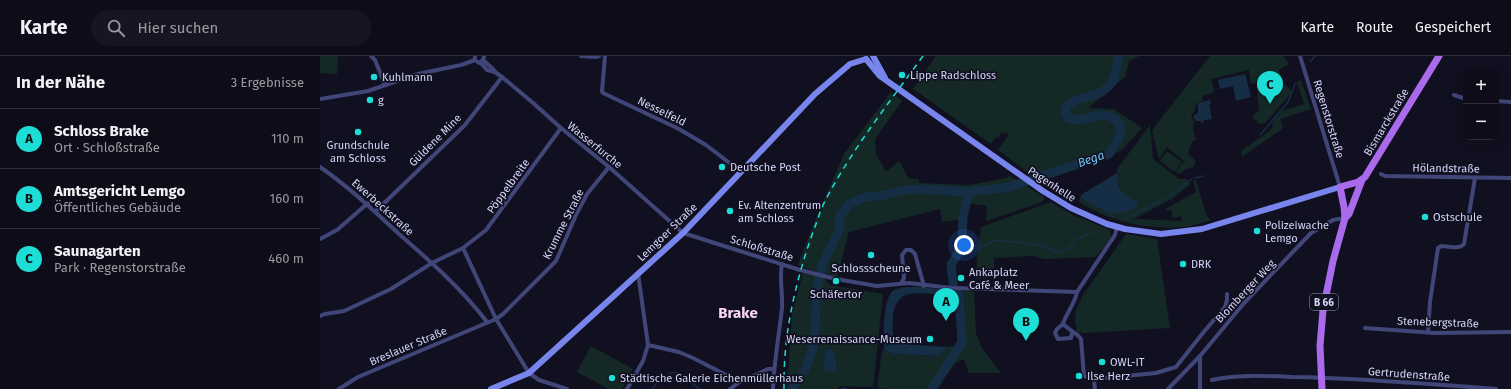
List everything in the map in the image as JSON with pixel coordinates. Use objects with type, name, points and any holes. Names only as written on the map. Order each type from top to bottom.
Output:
[{"type":"main road","name":"Bismarckstraße","points":[[1362,180],[1439,56]]},
{"type":"main road","name":"Lemgoer Straße","points":[[491,389],[529,373],[683,233],[740,171],[815,94],[850,64],[870,57]]},
{"type":"main road","name":"Pagenhelle","points":[[870,57],[886,80],[1043,192],[1094,219],[1117,227],[1161,234],[1199,230],[1340,187]]},
{"type":"main road","points":[[1340,187],[1362,180]]},
{"type":"main road","name":"B 66","points":[[1345,218],[1349,214],[1362,180]]},
{"type":"main road","name":"B 66","points":[[1322,389],[1320,346],[1323,310],[1333,261],[1345,218],[1340,187]]},
{"type":"street","points":[[372,56],[385,85]]},
{"type":"street","points":[[581,56],[600,56]]},
{"type":"street","name":"Nesselfeld","points":[[605,56],[602,91],[604,93],[679,129],[706,144],[740,171]]},
{"type":"street","name":"Regenstorstraße","points":[[1300,56],[1340,187]]},
{"type":"street","points":[[320,99],[368,91],[418,74],[461,65],[475,58],[482,59]]},
{"type":"street","name":"Wasserfurche","points":[[482,59],[495,72],[609,167],[683,233]]},
{"type":"street","name":"Güldene Mine","points":[[376,211],[466,125],[502,77]]},
{"type":"street","points":[[1454,95],[1463,98]]},
{"type":"street","points":[[1499,102],[1511,102]]},
{"type":"street","name":"Pöppelbreite","points":[[463,248],[486,230],[561,128]]},
{"type":"street","name":"Ewerbeckstraße","points":[[320,167],[368,203],[432,263],[472,303],[487,322]]},
{"type":"street","name":"Krumme Straße","points":[[496,318],[503,314],[556,261],[587,194],[609,167]]},
{"type":"street","name":"Hölandstraße","points":[[1381,174],[1385,176],[1511,178]]},
{"type":"street","points":[[1428,332],[1430,302],[1438,248],[1441,246],[1458,247],[1464,244],[1475,178]]},
{"type":"street","points":[[320,239],[337,230],[368,203]]},
{"type":"street","name":"Blomberger Weg","points":[[1168,389],[1200,356],[1245,302],[1311,233],[1333,220],[1345,218]]},
{"type":"street","points":[[1072,333],[1071,338],[1058,339],[1056,333],[1057,329],[1063,324],[1065,316],[1076,297],[1077,292],[1115,235],[1117,227]]},
{"type":"street","name":"Schloßstraße","points":[[683,233],[812,273],[877,286],[902,282],[952,288],[1077,292]]},
{"type":"street","points":[[320,316],[344,311],[391,289],[432,263],[463,248],[496,318],[529,373],[539,380],[567,389]]},
{"type":"street","points":[[902,282],[904,278],[902,255],[904,252],[909,250],[913,251],[915,254],[924,285]]},
{"type":"street","points":[[773,389],[773,369],[782,306],[780,272],[782,264]]},
{"type":"street","points":[[627,389],[643,361],[648,345],[638,273]]},
{"type":"street","points":[[1063,324],[1081,339],[1084,376],[1094,379],[1156,373],[1176,367],[1225,307],[1227,294]]},
{"type":"street","points":[[487,322],[496,318]]},
{"type":"street","name":"Breslauer Straße","points":[[339,389],[358,377],[487,322]]},
{"type":"street","name":"Stenebergstraße","points":[[1365,328],[1428,332],[1511,332]]},
{"type":"street","points":[[648,345],[679,352],[736,380],[738,383]]},
{"type":"street","points":[[1200,356],[1200,389]]},
{"type":"street","points":[[730,389],[738,383],[768,369],[773,369]]},
{"type":"street","name":"Gertrudenstraße","points":[[1212,380],[1220,378],[1269,376],[1321,377],[1496,389]]},
{"type":"street","points":[[1094,379],[1095,389]]},
{"type":"green space","points":[[320,56],[338,56],[337,74],[320,73]]},
{"type":"green space","points":[[936,56],[1139,56],[1129,61],[1125,77],[1088,108],[1114,109],[1142,128],[1123,149],[1116,153],[1108,150],[1032,176],[998,150],[1009,134],[1002,132],[991,144],[913,89]]},
{"type":"green space","points":[[1210,56],[1284,56],[1289,64],[1279,70],[1284,83],[1279,86],[1286,85],[1292,92],[1265,123],[1258,124],[1258,122],[1252,118],[1259,110],[1257,83],[1251,84],[1249,70],[1211,79],[1214,90],[1212,91],[1213,93],[1202,96],[1203,101],[1196,103],[1195,110],[1191,115],[1194,122],[1193,129],[1196,140],[1192,141],[1188,154],[1196,161],[1193,167],[1178,174],[1176,172],[1184,161],[1167,147],[1159,159],[1152,130]]},
{"type":"green space","points":[[1301,80],[1311,109],[1280,119],[1283,128],[1242,157],[1241,151],[1271,130],[1274,120],[1282,111],[1304,104],[1298,85],[1296,84]]},
{"type":"green space","points":[[891,92],[902,101],[875,139],[876,154],[886,172],[899,161],[909,179],[919,179],[919,183],[970,185],[1010,176],[1044,197],[1044,200],[986,221],[987,206],[968,203],[965,221],[956,220],[942,222],[940,209],[849,232],[837,277],[798,265],[809,235],[844,154]]},
{"type":"green space","points":[[1150,125],[1153,159],[1179,179],[1186,179],[1191,184],[1173,198],[1134,219],[1182,221],[1181,216],[1172,218],[1172,211],[1164,210],[1196,192],[1193,181],[1196,180],[1207,217],[1211,220],[1184,227],[1170,228],[1143,226],[1104,215],[1079,202],[1081,195],[1081,198],[1137,201],[1123,193],[1118,181],[1117,169]]},
{"type":"green space","points":[[1167,151],[1182,162],[1175,172],[1160,161]]},
{"type":"green space","points":[[1051,202],[1073,215],[1110,230],[1111,238],[1096,257],[1045,259],[1033,256],[994,258],[994,277],[975,279],[981,227]]},
{"type":"green space","points":[[1126,234],[1157,239],[1170,328],[1084,333],[1077,332],[1075,320],[1076,310],[1083,295]]},
{"type":"green space","points":[[803,273],[826,279],[829,285],[883,294],[873,387],[840,386],[838,389],[787,389],[792,314]]},
{"type":"green space","points":[[962,291],[974,292],[976,333],[982,348],[1001,373],[969,373],[964,359],[955,363],[937,389],[933,389],[940,380],[955,353],[953,351],[930,389],[877,388],[882,351],[884,350],[894,354],[939,356],[947,347],[965,344]]},
{"type":"green space","points":[[591,346],[633,369],[622,389],[609,389],[577,372]]},
{"type":"water","points":[[1245,74],[1251,97],[1236,101],[1233,86],[1220,89],[1218,80]]},
{"type":"water","points":[[1210,100],[1211,104],[1209,105],[1212,119],[1204,120],[1204,122],[1201,123],[1201,121],[1196,121],[1193,116],[1198,113],[1198,103]]},
{"type":"water","points":[[1117,173],[1120,189],[1125,194],[1137,201],[1138,203],[1136,208],[1111,214],[1081,198],[1081,195]]},
{"type":"water","points":[[921,287],[949,290],[951,296],[920,293],[903,296],[898,300],[893,313],[894,340],[903,344],[947,347],[939,356],[894,354],[884,350],[884,318],[887,301],[890,294],[894,290],[900,288]]},
{"type":"water","points":[[827,349],[833,350],[836,363],[835,371],[827,372],[823,368],[825,352]]},
{"type":"waterway","name":"Bega","points":[[932,389],[962,342],[959,295],[954,290],[951,265],[960,250],[963,217],[969,192],[1009,187],[1109,154],[1120,133],[1119,124],[1116,120],[1111,116],[1105,115],[1074,120],[1068,118],[1065,112],[1067,106],[1076,100],[1100,93],[1108,87],[1114,79],[1119,56]]},
{"type":"waterway","points":[[1310,62],[1315,56]]},
{"type":"waterway","points":[[1260,135],[1288,102],[1295,84]]},
{"type":"waterway","points":[[1195,178],[1203,176]]},
{"type":"waterway","points":[[1124,219],[1163,200],[1192,179]]},
{"type":"waterway","name":"Bega","points":[[792,389],[805,370],[814,346],[817,290],[822,265],[839,231],[840,216],[849,204],[865,197],[885,195],[904,190],[922,189],[969,192]]},
{"type":"waterway","points":[[981,248],[995,240],[1032,244],[1043,246],[1056,252],[1061,252],[1077,239],[1092,232]]},
{"type":"waterway","points":[[960,250],[972,249]]},
{"type":"waterway","points":[[652,389],[669,374],[676,372],[683,375],[700,389]]},
{"type":"waterway","points":[[842,388],[847,389]]},
{"type":"railway","points":[[784,389],[784,369],[791,309],[801,270],[825,201],[859,145],[923,56]]},
{"type":"place","name":"Lippe Radschloss","points":[[902,75]]},
{"type":"place","name":"Kuhlmann","points":[[374,77]]},
{"type":"place","name":"g","points":[[370,100]]},
{"type":"place","name":"Saunagarten","points":[[1270,104]]},
{"type":"place","name":"Grundschule am Schloss","points":[[358,132]]},
{"type":"place","name":"Deutsche Post","points":[[722,167]]},
{"type":"place","name":"Ev. Altenzentrum am Schloss","points":[[730,211]]},
{"type":"place","name":"Ostschule","points":[[1425,217]]},
{"type":"place","name":"Polizeiwache Lemgo","points":[[1257,231]]},
{"type":"place","name":"Schlossscheune","points":[[871,255]]},
{"type":"place","name":"DRK","points":[[1183,264]]},
{"type":"place","name":"Ankaplatz Café & Meer","points":[[961,278]]},
{"type":"place","name":"Schäfertor","points":[[836,281]]},
{"type":"place","name":"Schloss Brake","points":[[946,321]]},
{"type":"place","name":"Weserrenaissance-Museum","points":[[930,339]]},
{"type":"place","name":"Amtsgericht Lemgo","points":[[1026,341]]},
{"type":"place","name":"OWL-IT","points":[[1102,362]]},
{"type":"place","name":"Ilse Herz","points":[[1079,376]]},
{"type":"place","name":"Städtische Galerie Eichenmüllerhaus","points":[[612,378]]},
{"type":"district","name":"Brake","points":[[738,313]]}]
